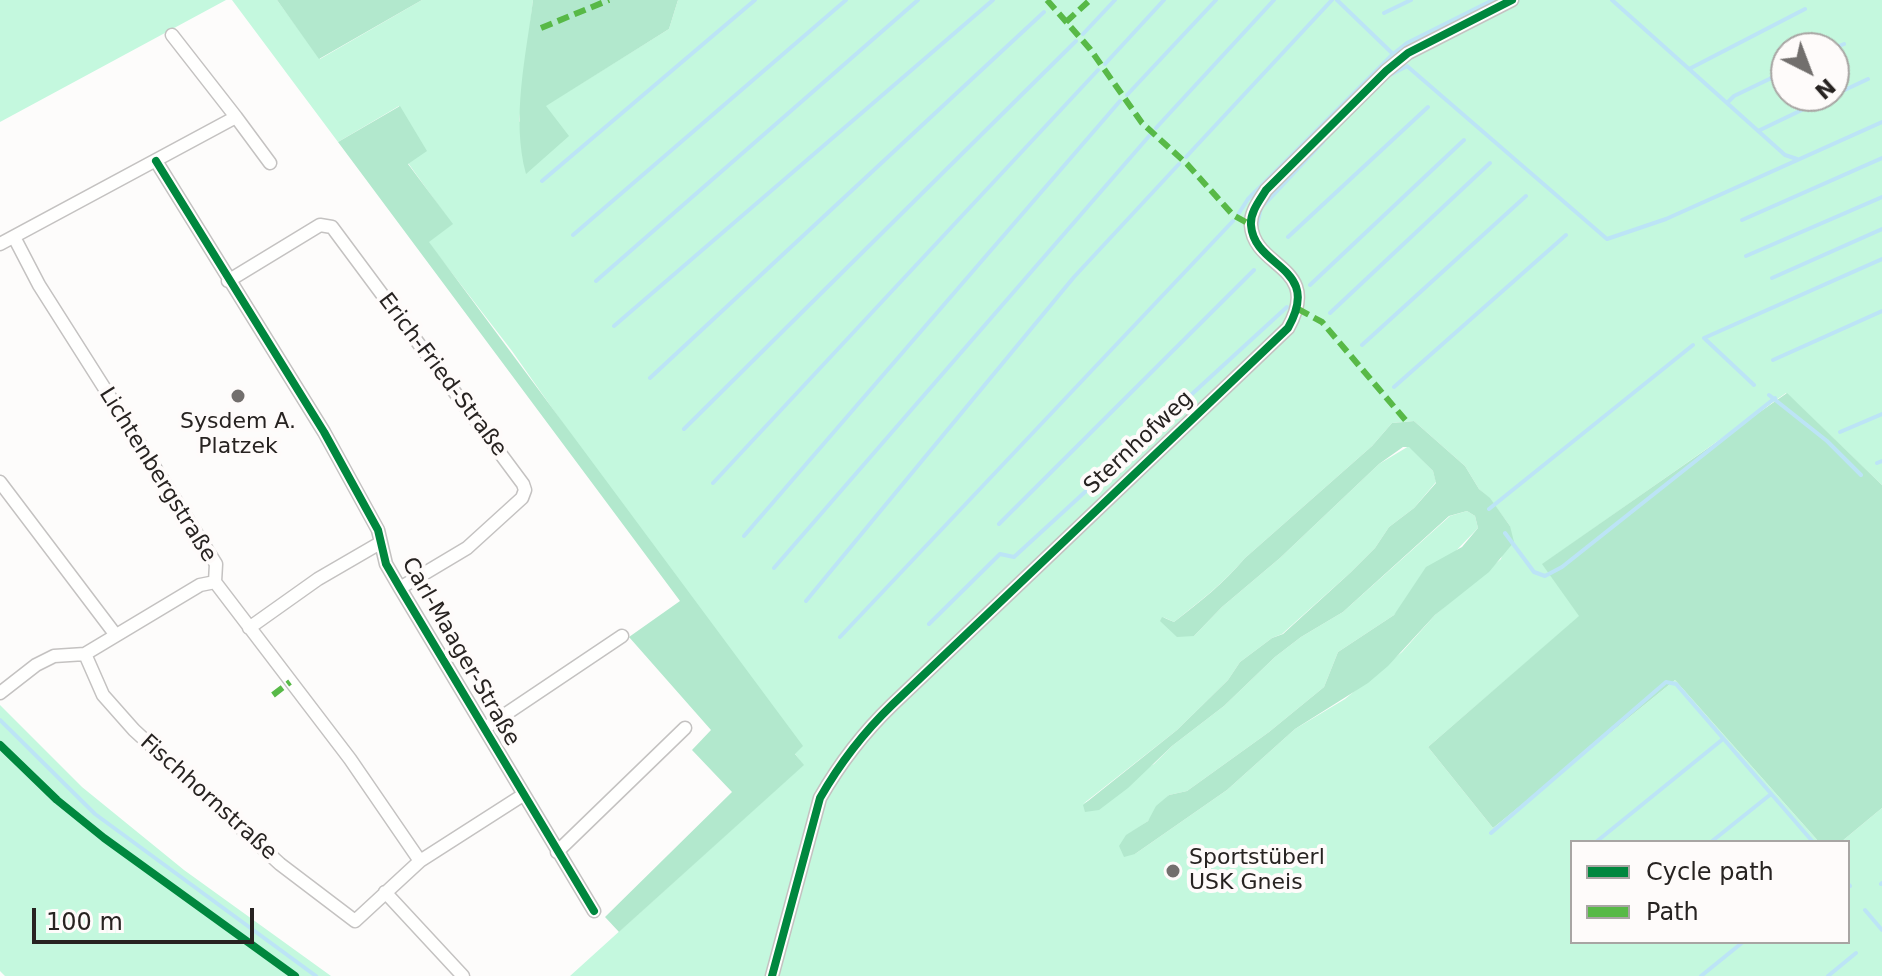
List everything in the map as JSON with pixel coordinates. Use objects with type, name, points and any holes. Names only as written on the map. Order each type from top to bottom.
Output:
[{"type":"street","name":"Sternhofweg","points":[[772,976],[820,798],[855,745],[892,705],[1288,328],[1298,309],[1298,291],[1286,271],[1259,245],[1251,225],[1255,207],[1266,190],[1408,53],[1512,0]]},
{"type":"street","points":[[172,35],[270,163]]},
{"type":"street","points":[[0,244],[236,117]]},
{"type":"street","name":"Carl-Maager-Straße","points":[[156,161],[324,432],[378,530],[386,564],[594,911]]},
{"type":"street","name":"Erich-Fried-Straße","points":[[228,281],[320,225],[332,227],[523,484],[525,490],[522,498],[467,548],[400,588]]},
{"type":"street","name":"Lichtenbergstraße","points":[[14,237],[39,285],[216,564],[215,582],[350,759],[420,861]]},
{"type":"street","points":[[0,482],[115,634]]},
{"type":"street","points":[[249,628],[318,579],[380,543]]},
{"type":"street","points":[[0,693],[36,665],[54,656],[85,654],[200,585],[215,582]]},
{"type":"street","points":[[485,728],[622,636]]},
{"type":"street","name":"Fischhornstraße","points":[[85,654],[103,695],[134,730],[280,864],[355,921],[385,892]]},
{"type":"street","points":[[557,852],[685,728]]},
{"type":"street","points":[[463,976],[385,892],[420,861],[523,795]]},
{"type":"green space","points":[[0,0],[226,0],[0,122]]},
{"type":"green space","points":[[232,0],[277,0],[320,59],[422,0],[533,0],[519,122],[669,29],[678,0],[1882,0],[1882,485],[1786,393],[1543,564],[1580,616],[1428,747],[1493,828],[1675,680],[1817,840],[1570,840],[1570,944],[1850,944],[1850,840],[1843,840],[1882,808],[1882,976],[570,976],[803,765],[512,351],[428,242],[452,224],[408,163],[399,106],[338,142]],"holes":[[[1414,421],[1465,466],[1479,489],[1510,526],[1501,559],[1435,615],[1402,652],[1345,699],[1295,729],[1227,790],[1135,854],[1126,836],[1148,821],[1169,795],[1187,791],[1269,732],[1324,687],[1338,652],[1394,615],[1478,528],[1475,516],[1467,511],[1450,516],[1343,612],[1275,657],[1224,706],[1154,764],[1083,804],[1177,730],[1228,680],[1240,662],[1282,634],[1351,572],[1375,548],[1389,527],[1414,508],[1436,482],[1433,471],[1409,446],[1379,464],[1194,636],[1163,617],[1174,622],[1211,592],[1372,446],[1392,423]]]},
{"type":"green space","points":[[277,0],[422,0],[319,59]]},
{"type":"green space","points":[[533,0],[678,0],[669,29],[546,106],[569,136],[526,174],[520,109]]},
{"type":"green space","points":[[400,106],[427,151],[408,164],[453,224],[429,242],[803,746],[795,754],[804,765],[619,932],[605,917],[732,792],[692,750],[711,730],[629,637],[680,601],[338,142]]},
{"type":"green space","points":[[1787,393],[1882,485],[1882,808],[1843,840],[1817,840],[1675,680],[1493,828],[1428,747],[1579,616],[1542,564]]},
{"type":"green space","points":[[1414,421],[1465,466],[1479,489],[1490,498],[1510,526],[1514,542],[1489,572],[1435,615],[1368,683],[1295,729],[1227,790],[1135,854],[1124,857],[1119,846],[1126,835],[1148,821],[1156,806],[1169,795],[1187,791],[1269,732],[1324,687],[1338,652],[1394,615],[1426,567],[1462,547],[1478,528],[1475,516],[1467,511],[1449,516],[1343,612],[1275,657],[1224,706],[1172,746],[1128,788],[1099,810],[1085,812],[1083,805],[1177,730],[1228,680],[1240,662],[1272,638],[1283,634],[1351,572],[1375,548],[1389,527],[1414,508],[1436,483],[1433,471],[1409,447],[1403,447],[1379,464],[1194,636],[1177,637],[1160,621],[1162,617],[1174,622],[1202,600],[1372,446],[1392,423]]},
{"type":"green space","points":[[0,705],[82,787],[184,870],[331,976],[5,976],[0,971]]},
{"type":"waterway","points":[[542,181],[755,0]]},
{"type":"waterway","points":[[573,235],[846,0]]},
{"type":"waterway","points":[[596,281],[918,0]]},
{"type":"waterway","points":[[614,326],[993,0]]},
{"type":"waterway","points":[[1083,34],[1115,0]]},
{"type":"waterway","points":[[1105,64],[1164,0]]},
{"type":"waterway","points":[[1127,95],[1216,0]]},
{"type":"waterway","points":[[1156,128],[1274,0]]},
{"type":"waterway","points":[[1186,157],[1332,0]]},
{"type":"waterway","points":[[1337,0],[1393,54]]},
{"type":"waterway","points":[[1384,13],[1411,0]]},
{"type":"waterway","points":[[1239,213],[1248,199],[1393,54],[1407,43],[1493,0]]},
{"type":"waterway","points":[[1612,0],[1785,155],[1797,159]]},
{"type":"waterway","points":[[1689,69],[1805,9]]},
{"type":"waterway","points":[[650,378],[1044,12]]},
{"type":"waterway","points":[[684,429],[1076,41]]},
{"type":"waterway","points":[[1388,76],[1407,66],[1607,239],[1666,219],[1882,122]]},
{"type":"waterway","points":[[713,483],[1098,70]]},
{"type":"waterway","points":[[1727,103],[1734,96],[1770,79]]},
{"type":"waterway","points":[[1850,87],[1868,79]]},
{"type":"waterway","points":[[744,536],[1120,101]]},
{"type":"waterway","points":[[1288,237],[1428,107]]},
{"type":"waterway","points":[[1758,131],[1798,112]]},
{"type":"waterway","points":[[774,568],[1150,135]]},
{"type":"waterway","points":[[1310,285],[1464,140]]},
{"type":"waterway","points":[[1257,225],[1261,208],[1323,142]]},
{"type":"waterway","points":[[1742,220],[1882,158]]},
{"type":"waterway","points":[[1330,313],[1490,163]]},
{"type":"waterway","points":[[806,601],[1074,277],[1179,164]]},
{"type":"waterway","points":[[1362,345],[1526,196]]},
{"type":"waterway","points":[[1746,256],[1882,197]]},
{"type":"waterway","points":[[840,637],[1233,221]]},
{"type":"waterway","points":[[1772,278],[1882,229]]},
{"type":"waterway","points":[[1394,387],[1566,235]]},
{"type":"waterway","points":[[1754,385],[1704,338],[1882,259]]},
{"type":"waterway","points":[[999,524],[1254,270]]},
{"type":"waterway","points":[[929,624],[1000,554],[1014,557],[1287,307]]},
{"type":"waterway","points":[[1773,360],[1882,311]]},
{"type":"waterway","points":[[1489,509],[1693,345]]},
{"type":"waterway","points":[[1769,395],[1827,441],[1861,475]]},
{"type":"waterway","points":[[1505,533],[1534,572],[1545,576],[1562,567],[1775,398]]},
{"type":"waterway","points":[[1840,432],[1882,414]]},
{"type":"waterway","points":[[1877,463],[1882,461]]},
{"type":"waterway","points":[[1491,833],[1666,682],[1676,684],[1811,840]]},
{"type":"waterway","points":[[0,720],[95,814],[316,976]]},
{"type":"waterway","points":[[1598,840],[1723,739]]},
{"type":"waterway","points":[[1714,840],[1771,794]]},
{"type":"waterway","points":[[1865,910],[1882,930]]},
{"type":"waterway","points":[[1701,976],[1741,944]]},
{"type":"waterway","points":[[1828,976],[1856,953]]},
{"type":"marked path","points":[[541,28],[609,0]]},
{"type":"marked path","points":[[1047,0],[1090,49],[1142,123],[1187,164],[1233,215],[1251,225]]},
{"type":"marked path","points":[[1066,22],[1090,0]]},
{"type":"marked path","points":[[1298,309],[1322,322],[1407,422]]},
{"type":"marked path","points":[[273,695],[290,682]]},
{"type":"cycle path","points":[[772,976],[820,798],[871,726],[1288,328],[1297,308],[1297,292],[1284,270],[1255,240],[1251,225],[1254,211],[1266,190],[1408,53],[1512,0]]},
{"type":"cycle path","points":[[156,161],[324,432],[378,530],[386,564],[594,911]]},
{"type":"cycle path","points":[[0,745],[57,800],[104,838],[295,976]]},
{"type":"place","name":"Sysdem A. Platzek","points":[[238,396]]},
{"type":"place","name":"Sportstüberl USK Gneis","points":[[1173,871]]}]
